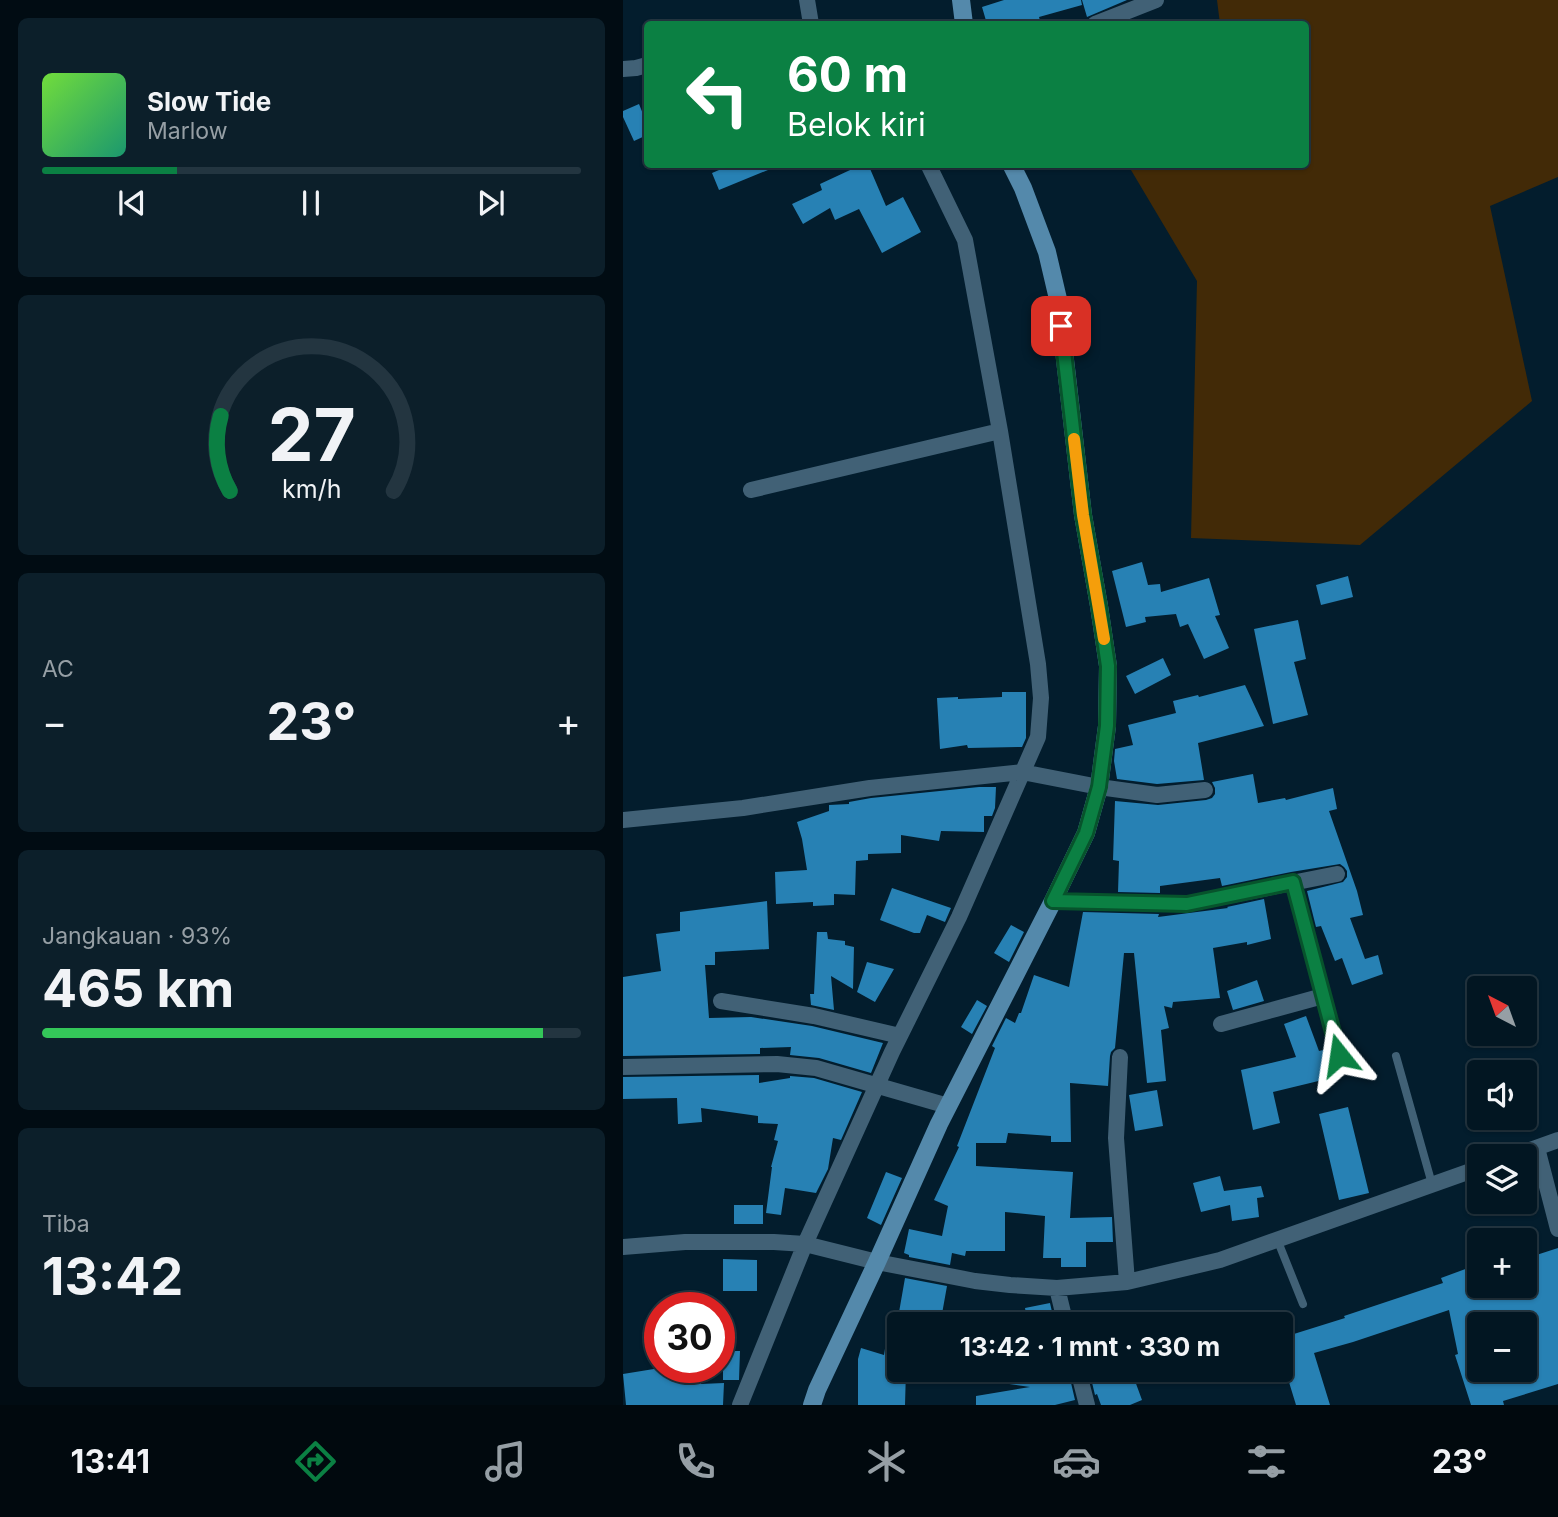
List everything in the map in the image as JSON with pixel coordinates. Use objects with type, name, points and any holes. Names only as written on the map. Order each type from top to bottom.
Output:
[{"type":"main road","points":[[961,0],[964,21]]},
{"type":"main road","points":[[812,1405],[869,1260],[1053,901],[1086,833],[1099,787],[1107,726],[1108,666],[1083,515],[1058,299],[1047,252],[1013,168]]},
{"type":"street","points":[[807,0],[808,21]]},
{"type":"street","points":[[1103,21],[1156,0]]},
{"type":"street","points":[[623,69],[644,66]]},
{"type":"street","points":[[740,1405],[900,1035],[1029,773],[1038,737],[1041,698],[1038,664],[1000,430],[965,240],[930,168]]},
{"type":"street","points":[[751,490],[1000,430]]},
{"type":"street","points":[[623,820],[743,808],[870,788],[1029,773],[1157,795],[1205,790]]},
{"type":"street","points":[[1053,901],[1187,904],[1337,874]]},
{"type":"street","points":[[1293,882],[1339,1055]]},
{"type":"street","points":[[1221,1024],[1322,996]]},
{"type":"street","points":[[721,1001],[814,1016],[900,1035]]},
{"type":"street","points":[[1121,1057],[1116,1138],[1127,1282]]},
{"type":"street","points":[[623,1067],[777,1064],[816,1068],[948,1106]]},
{"type":"street","points":[[1558,1140],[1537,1148],[1558,1229]]},
{"type":"street","points":[[623,1247],[685,1242],[774,1242],[811,1246],[975,1281],[1057,1288],[1127,1282],[1220,1260],[1467,1172]]},
{"type":"street","points":[[1057,1288],[1063,1312]]},
{"type":"street","points":[[1081,1382],[1087,1405]]},
{"type":"lane","points":[[1396,1056],[1433,1184]]},
{"type":"lane","points":[[1277,1239],[1303,1304]]},
{"type":"shaded area","points":[[1217,0],[1558,0],[1558,177],[1490,206],[1532,401],[1360,545],[1191,538],[1197,281],[1130,168],[1309,168],[1309,21],[1220,21]]},
{"type":"building","points":[[1004,0],[1081,0],[1082,5],[1039,17],[1040,21],[986,21],[982,7]]},
{"type":"building","points":[[1082,0],[1127,0],[1087,17]]},
{"type":"building","points":[[639,104],[644,116],[644,136],[634,141],[623,111]]},
{"type":"building","points":[[724,168],[773,168],[719,190],[712,173]]},
{"type":"building","points":[[854,168],[870,168],[886,206],[903,197],[921,232],[882,253],[859,209],[835,220],[830,208],[803,224],[792,204],[822,190],[820,184]]},
{"type":"building","points":[[1142,562],[1148,585],[1160,584],[1161,592],[1209,578],[1220,615],[1215,616],[1229,648],[1204,659],[1188,624],[1180,627],[1176,614],[1145,617],[1146,622],[1126,627],[1112,571]]},
{"type":"building","points":[[1348,576],[1353,597],[1321,605],[1316,585]]},
{"type":"building","points":[[1298,620],[1306,659],[1294,662],[1308,715],[1273,724],[1254,629]]},
{"type":"building","points":[[1163,658],[1171,675],[1135,694],[1126,676]]},
{"type":"building","points":[[1245,685],[1264,726],[1198,743],[1204,780],[1157,784],[1117,779],[1115,749],[1133,745],[1128,725],[1176,713],[1173,701]]},
{"type":"building","points":[[1002,692],[1026,692],[1026,738],[1022,747],[968,748],[967,745],[940,749],[937,698],[1002,697]]},
{"type":"building","points":[[1253,774],[1258,803],[1286,800],[1333,788],[1337,809],[1329,811],[1363,915],[1350,918],[1365,959],[1378,955],[1383,974],[1352,985],[1342,958],[1335,961],[1321,926],[1316,927],[1307,891],[1343,882],[1347,871],[1340,864],[1222,886],[1220,878],[1160,886],[1160,893],[1118,892],[1119,861],[1113,860],[1115,801],[1158,805],[1206,800],[1215,794],[1212,782]]},
{"type":"building","points":[[996,787],[995,808],[992,816],[984,816],[984,832],[941,831],[939,841],[901,835],[901,853],[868,854],[868,860],[856,861],[855,895],[834,894],[834,905],[813,906],[813,902],[776,904],[775,872],[807,870],[797,822],[829,811],[829,805]]},
{"type":"building","points":[[892,888],[951,908],[945,922],[927,915],[920,933],[914,933],[880,920]]},
{"type":"building","points":[[1264,899],[1271,939],[1247,945],[1247,942],[1213,948],[1220,998],[1173,1002],[1172,1008],[1164,1006],[1169,1028],[1161,1030],[1166,1081],[1147,1083],[1134,953],[1124,953],[1115,1048],[1110,1056],[1108,1086],[1070,1083],[1071,1142],[1051,1142],[1051,1136],[1008,1133],[1006,1143],[976,1143],[976,1166],[1073,1172],[1070,1218],[1112,1217],[1113,1242],[1086,1242],[1086,1267],[1061,1267],[1061,1258],[1043,1258],[1045,1216],[1005,1212],[1005,1251],[966,1251],[965,1256],[952,1253],[950,1265],[909,1257],[904,1253],[909,1229],[942,1236],[948,1206],[934,1200],[959,1147],[957,1146],[995,1048],[992,1046],[1006,1018],[1015,1023],[1021,1013],[1034,975],[1069,987],[1083,912],[1159,914],[1158,917],[1228,908]]},
{"type":"building","points":[[767,901],[769,949],[715,952],[715,965],[705,965],[709,1018],[751,1017],[812,1026],[883,1043],[871,1073],[819,1058],[790,1055],[791,1047],[760,1048],[760,1054],[623,1056],[623,977],[661,971],[656,934],[680,931],[680,912]]},
{"type":"building","points":[[1011,925],[1024,932],[1009,962],[994,953]]},
{"type":"building","points":[[817,932],[827,932],[828,939],[845,941],[845,945],[854,947],[853,989],[831,976],[834,1010],[811,1005]]},
{"type":"building","points":[[867,962],[894,969],[875,1002],[857,992]]},
{"type":"building","points":[[1257,980],[1264,1001],[1233,1010],[1227,991]]},
{"type":"building","points":[[977,1000],[987,1006],[972,1034],[961,1027]]},
{"type":"building","points":[[1306,1016],[1319,1051],[1327,1049],[1335,1077],[1273,1092],[1280,1123],[1253,1130],[1241,1070],[1296,1057],[1284,1024]]},
{"type":"building","points":[[759,1075],[759,1083],[790,1076],[814,1078],[862,1092],[841,1140],[833,1138],[828,1169],[816,1193],[785,1188],[781,1215],[766,1213],[771,1167],[778,1141],[774,1140],[778,1124],[758,1123],[758,1116],[701,1108],[702,1122],[678,1124],[677,1098],[623,1099],[623,1077]]},
{"type":"building","points":[[1157,1090],[1163,1126],[1135,1131],[1129,1095]]},
{"type":"building","points":[[1348,1107],[1369,1193],[1339,1200],[1319,1114]]},
{"type":"building","points":[[886,1172],[902,1178],[881,1225],[867,1218]]},
{"type":"building","points":[[1220,1176],[1224,1191],[1261,1186],[1264,1197],[1257,1198],[1259,1217],[1232,1221],[1230,1205],[1201,1212],[1193,1183]]},
{"type":"building","points":[[734,1205],[763,1205],[763,1224],[734,1224]]},
{"type":"building","points":[[1558,1248],[1558,1384],[1503,1401],[1504,1405],[1471,1405],[1455,1355],[1458,1354],[1449,1310],[1314,1353],[1330,1405],[1296,1405],[1289,1382],[1293,1382],[1293,1334],[1443,1283],[1441,1278],[1467,1268],[1467,1298],[1537,1298],[1537,1255]]},
{"type":"building","points":[[723,1259],[757,1260],[757,1291],[723,1291]]},
{"type":"building","points":[[905,1278],[947,1286],[942,1312],[899,1312]]},
{"type":"building","points":[[1050,1303],[1052,1312],[1026,1312],[1025,1308]]},
{"type":"building","points":[[887,1336],[887,1382],[906,1382],[905,1405],[858,1405],[858,1359],[861,1348],[884,1355]]},
{"type":"building","points":[[735,1351],[740,1351],[739,1380],[735,1380]]},
{"type":"building","points":[[644,1371],[644,1383],[724,1383],[723,1405],[626,1405],[623,1374]]},
{"type":"building","points":[[995,1382],[1071,1382],[1075,1400],[1055,1405],[976,1405],[976,1396],[1030,1387]]},
{"type":"building","points":[[1092,1382],[1135,1382],[1142,1400],[1130,1405],[1101,1405],[1097,1394],[1095,1395]]},
{"type":"slow traffic","points":[[1074,439],[1083,515],[1104,639]]},
{"type":"route","points":[[1061,326],[1083,515],[1108,666],[1107,726],[1099,787],[1086,833],[1053,901],[1187,904],[1293,882],[1339,1055]]}]
